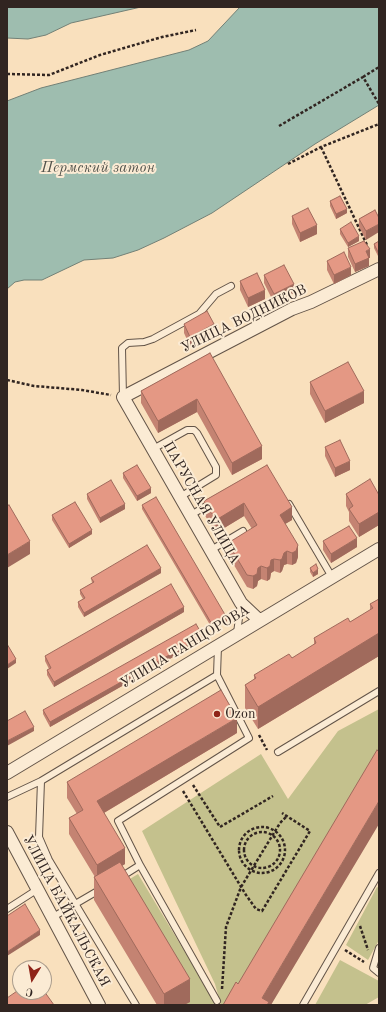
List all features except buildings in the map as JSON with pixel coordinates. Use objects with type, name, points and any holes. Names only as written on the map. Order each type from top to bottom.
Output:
[{"type":"street","name":"УЛИЦА ВОДНИКОВ","points":[[123,397],[292,309],[311,302],[379,269]]},
{"type":"street","name":"ПАРУСНАЯ УЛИЦА","points":[[123,397],[241,603],[259,620]]},
{"type":"street","name":"УЛИЦА ТАНЦОРОВА","points":[[7,773],[237,633],[379,549]]},
{"type":"street","name":"УЛИЦА БАЙКАЛЬСКАЯ","points":[[7,832],[54,917],[99,1005]]},
{"type":"lane","points":[[123,397],[122,348],[128,343],[148,340],[199,314],[216,294],[231,286]]},
{"type":"lane","points":[[153,449],[187,430],[194,430],[197,433],[216,467],[216,475],[180,497]]},
{"type":"lane","points":[[284,496],[332,577]]},
{"type":"lane","points":[[191,515],[216,500]]},
{"type":"lane","points":[[211,550],[243,531]]},
{"type":"lane","points":[[237,633],[241,603]]},
{"type":"lane","points":[[217,1001],[140,865],[118,821],[249,738],[217,675],[218,645]]},
{"type":"lane","points":[[7,797],[41,781],[217,675]]},
{"type":"lane","points":[[278,752],[379,690]]},
{"type":"lane","points":[[41,781],[38,837],[48,860],[136,1005]]},
{"type":"lane","points":[[114,881],[140,865]]},
{"type":"lane","points":[[303,1005],[356,913],[377,882],[379,873]]},
{"type":"lane","points":[[54,917],[108,885]]},
{"type":"lane","points":[[7,909],[38,889]]},
{"type":"lane","points":[[379,948],[373,968],[379,973]]},
{"type":"path","points":[[7,74],[49,75],[100,55],[162,37],[196,30]]},
{"type":"path","points":[[279,126],[379,67]]},
{"type":"path","points":[[362,77],[379,104]]},
{"type":"path","points":[[288,164],[321,147],[379,124]]},
{"type":"path","points":[[321,147],[368,248]]},
{"type":"path","points":[[7,380],[34,386],[82,390],[123,397]]},
{"type":"path","points":[[255,729],[270,754]]},
{"type":"path","points":[[188,777],[220,827],[273,796]]},
{"type":"path","points":[[178,783],[241,887],[256,909],[262,911],[310,832],[282,813]]},
{"type":"path","points":[[222,993],[226,927],[241,887],[275,831],[287,816]]},
{"type":"path","points":[[255,827],[268,828],[275,831],[285,843],[285,857],[283,862],[279,867],[269,872],[263,873],[251,870],[242,862],[239,856],[241,839],[250,829],[255,827]]},
{"type":"path","points":[[257,832],[272,836],[279,844],[280,857],[269,867],[254,865],[246,856],[244,848],[249,837],[257,832]]},
{"type":"path","points":[[356,913],[373,968]]},
{"type":"path","points":[[337,945],[373,968]]},
{"type":"shaded area","points":[[379,709],[379,775],[239,1005],[221,1005],[215,984],[142,831],[261,754],[288,799],[338,731]]},
{"type":"shaded area","points":[[138,874],[215,1002],[213,1005],[184,1005],[190,1001],[120,885]]},
{"type":"shaded area","points":[[377,887],[379,888],[379,940],[368,960],[346,945]]},
{"type":"shaded area","points":[[340,960],[379,981],[379,997],[365,1005],[315,1005]]},
{"type":"water","points":[[7,7],[141,7],[71,23],[46,35],[28,39],[7,38]]},
{"type":"water","name":"Пермский затон","points":[[240,7],[379,7],[379,105],[315,144],[212,213],[164,238],[138,250],[113,258],[84,260],[42,280],[24,280],[15,282],[7,289],[7,101],[41,88],[189,50],[208,41]]},
{"type":"place","name":"Ozon","points":[[217,714]]}]
